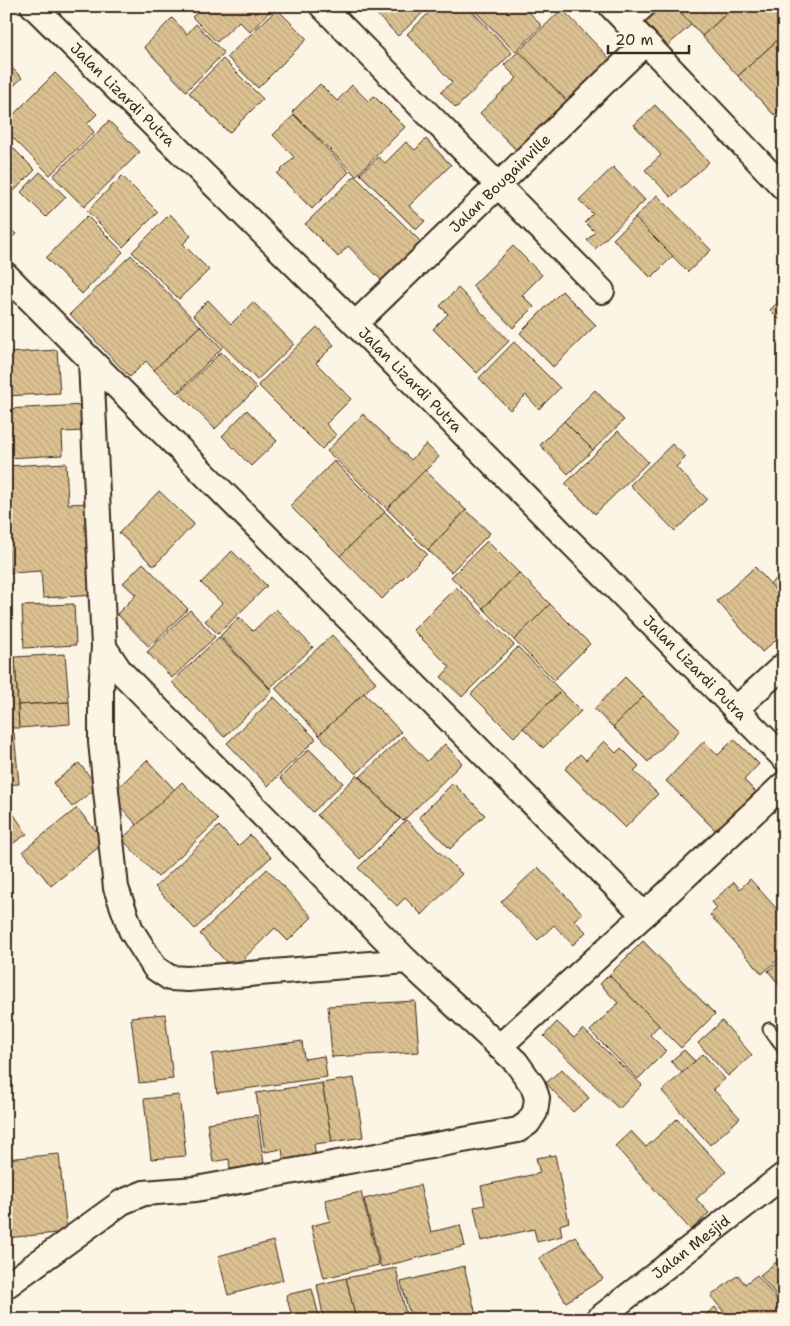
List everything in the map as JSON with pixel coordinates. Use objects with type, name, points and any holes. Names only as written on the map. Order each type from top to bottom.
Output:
[{"type":"street","name":"Jalan Lizardi Putra","points":[[33,6],[355,324],[784,758]]},
{"type":"street","points":[[322,6],[602,292]]},
{"type":"street","points":[[643,6],[618,14],[784,188]]},
{"type":"street","name":"Jalan Bougainville","points":[[355,324],[645,43]]},
{"type":"street","points":[[6,275],[644,915]]},
{"type":"street","points":[[92,361],[104,647],[100,688],[101,742],[116,888],[131,930],[155,968],[170,978],[188,980],[407,961]]},
{"type":"street","points":[[6,1286],[122,1202],[144,1193],[196,1189],[518,1130],[528,1123],[535,1112],[536,1098],[533,1086],[516,1062],[407,961],[120,671],[104,647]]},
{"type":"street","points":[[735,710],[780,677]]},
{"type":"street","points":[[499,1047],[784,784]]},
{"type":"street","name":"Jalan Mesjid","points":[[597,1320],[784,1175]]},
{"type":"lane","points":[[769,1029],[784,1048]]},
{"type":"building","points":[[196,6],[268,6],[271,10],[250,32],[239,21],[217,42],[192,17],[200,10]]},
{"type":"building","points":[[369,6],[430,6],[398,36]]},
{"type":"building","points":[[436,6],[467,6],[512,53],[456,108],[441,92],[452,82],[407,34]]},
{"type":"building","points":[[470,6],[523,6],[542,26],[515,52]]},
{"type":"building","points":[[649,6],[675,6],[691,25],[667,46],[639,15]]},
{"type":"building","points":[[675,6],[735,6],[702,36]]},
{"type":"building","points":[[735,6],[773,6],[784,18],[784,34],[738,76],[702,36]]},
{"type":"building","points":[[277,9],[307,39],[258,88],[227,57]]},
{"type":"building","points":[[562,9],[611,60],[568,102],[519,51]]},
{"type":"building","points":[[172,18],[187,34],[196,24],[224,53],[186,91],[144,47]]},
{"type":"building","points":[[784,34],[784,106],[774,115],[738,76]]},
{"type":"building","points":[[519,51],[568,102],[517,151],[480,113],[517,78],[504,65]]},
{"type":"building","points":[[223,59],[263,99],[229,133],[189,93]]},
{"type":"building","points":[[6,62],[22,78],[6,93]]},
{"type":"building","points":[[55,73],[97,114],[87,124],[94,132],[50,175],[6,131],[6,122]]},
{"type":"building","points":[[320,84],[337,101],[352,85],[368,101],[374,96],[405,127],[356,176],[292,112]]},
{"type":"building","points":[[655,105],[709,162],[671,197],[645,170],[661,155],[634,125]]},
{"type":"building","points":[[294,115],[349,172],[312,209],[277,174],[294,157],[273,135]]},
{"type":"building","points":[[109,121],[140,152],[84,207],[53,176]]},
{"type":"building","points":[[426,139],[451,165],[409,206],[425,221],[416,230],[360,174],[378,157],[385,163],[406,142],[415,150]]},
{"type":"building","points":[[6,141],[35,170],[6,199]]},
{"type":"building","points":[[613,167],[645,200],[595,249],[587,240],[595,232],[585,222],[593,214],[579,200]]},
{"type":"building","points":[[40,172],[66,197],[46,217],[21,192]]},
{"type":"building","points":[[122,176],[158,212],[123,247],[87,211]]},
{"type":"building","points":[[355,176],[421,242],[382,281],[348,246],[338,257],[305,224]]},
{"type":"building","points":[[657,195],[711,250],[688,272],[635,218]]},
{"type":"building","points":[[170,214],[191,236],[183,244],[209,270],[179,299],[132,252]]},
{"type":"building","points":[[87,216],[123,252],[82,294],[46,258]]},
{"type":"building","points":[[635,218],[673,256],[651,278],[613,239]]},
{"type":"building","points":[[6,225],[16,234],[6,243]]},
{"type":"building","points":[[513,246],[542,275],[522,295],[534,307],[513,328],[472,286]]},
{"type":"building","points":[[131,255],[200,326],[154,370],[146,361],[130,377],[70,314]]},
{"type":"building","points":[[458,288],[509,341],[477,373],[433,329],[448,314],[440,306]]},
{"type":"building","points":[[562,291],[596,325],[553,367],[520,333]]},
{"type":"building","points":[[784,296],[784,324],[770,310]]},
{"type":"building","points":[[208,300],[231,324],[253,302],[294,344],[257,380],[193,315]]},
{"type":"building","points":[[200,326],[222,348],[177,393],[154,370]]},
{"type":"building","points":[[317,327],[334,345],[316,363],[351,399],[326,424],[336,435],[322,449],[258,385]]},
{"type":"building","points":[[514,342],[560,388],[539,409],[526,395],[510,410],[479,378]]},
{"type":"building","points":[[57,350],[60,393],[6,396],[6,353]]},
{"type":"building","points":[[221,352],[257,388],[215,429],[179,393]]},
{"type":"building","points":[[595,390],[624,420],[593,450],[564,421]]},
{"type":"building","points":[[84,405],[86,431],[62,432],[63,455],[6,458],[6,409]]},
{"type":"building","points":[[247,410],[277,441],[251,466],[222,436]]},
{"type":"building","points":[[363,414],[411,460],[426,444],[439,457],[387,509],[327,451]]},
{"type":"building","points":[[564,421],[593,450],[568,474],[540,445]]},
{"type":"building","points":[[618,431],[648,462],[595,514],[565,484]]},
{"type":"building","points":[[672,444],[686,457],[676,467],[707,499],[675,531],[630,485]]},
{"type":"building","points":[[334,461],[385,512],[340,556],[290,506]]},
{"type":"building","points":[[66,463],[68,504],[93,503],[98,595],[43,598],[41,571],[10,573],[6,466]]},
{"type":"building","points":[[425,470],[466,510],[428,550],[387,509]]},
{"type":"building","points":[[159,491],[194,524],[154,566],[119,533]]},
{"type":"building","points":[[466,510],[490,533],[451,572],[428,550]]},
{"type":"building","points":[[385,512],[427,554],[382,599],[340,556]]},
{"type":"building","points":[[487,541],[519,573],[483,608],[451,577]]},
{"type":"building","points":[[232,551],[267,586],[218,634],[205,621],[222,603],[201,583]]},
{"type":"building","points":[[143,563],[188,609],[149,647],[117,614],[136,595],[123,583]]},
{"type":"building","points":[[755,567],[784,599],[784,633],[762,652],[717,601]]},
{"type":"building","points":[[784,572],[784,599],[770,584]]},
{"type":"building","points":[[519,573],[550,604],[514,640],[483,608]]},
{"type":"building","points":[[456,587],[514,645],[462,697],[441,677],[450,667],[413,630]]},
{"type":"building","points":[[74,604],[76,645],[24,648],[22,606]]},
{"type":"building","points":[[550,604],[590,644],[554,680],[514,640]]},
{"type":"building","points":[[276,609],[313,647],[270,688],[220,636],[239,617],[253,631]]},
{"type":"building","points":[[190,610],[215,637],[172,678],[147,652]]},
{"type":"building","points":[[332,635],[376,682],[319,735],[275,688]]},
{"type":"building","points":[[219,637],[272,691],[224,737],[172,682]]},
{"type":"building","points":[[518,647],[561,691],[514,737],[471,694]]},
{"type":"building","points":[[65,654],[69,702],[18,705],[15,657]]},
{"type":"building","points":[[6,657],[15,657],[19,728],[6,728]]},
{"type":"building","points":[[625,677],[644,696],[613,727],[594,709]]},
{"type":"building","points":[[561,691],[581,711],[543,748],[523,728]]},
{"type":"building","points":[[364,693],[401,732],[356,774],[319,735]]},
{"type":"building","points":[[644,696],[679,730],[648,762],[613,727]]},
{"type":"building","points":[[274,697],[316,739],[268,786],[227,743]]},
{"type":"building","points":[[69,702],[70,724],[19,728],[18,705]]},
{"type":"building","points":[[6,733],[14,733],[19,784],[6,785]]},
{"type":"building","points":[[403,736],[427,761],[445,744],[462,763],[403,821],[360,777]]},
{"type":"building","points":[[734,739],[759,764],[744,780],[758,794],[719,834],[666,781],[704,741],[718,755]]},
{"type":"building","points":[[604,741],[616,753],[621,748],[639,766],[634,771],[658,794],[625,828],[565,769],[580,754],[586,760]]},
{"type":"building","points":[[309,749],[343,783],[313,812],[280,778]]},
{"type":"building","points":[[147,760],[175,790],[137,825],[110,795]]},
{"type":"building","points":[[79,763],[98,787],[72,807],[53,783]]},
{"type":"building","points":[[357,775],[400,819],[360,859],[317,815]]},
{"type":"building","points":[[182,782],[218,820],[158,877],[122,839]]},
{"type":"building","points":[[453,783],[485,815],[450,849],[419,817]]},
{"type":"building","points":[[6,803],[27,834],[6,848]]},
{"type":"building","points":[[77,808],[105,842],[51,886],[23,851]]},
{"type":"building","points":[[406,820],[462,874],[422,915],[405,898],[397,906],[358,868]]},
{"type":"building","points":[[219,826],[238,846],[250,835],[271,857],[195,929],[155,887]]},
{"type":"building","points":[[538,867],[582,913],[574,920],[586,932],[573,945],[554,925],[538,940],[501,902]]},
{"type":"building","points":[[267,869],[312,917],[288,941],[275,928],[233,969],[200,934]]},
{"type":"building","points":[[750,879],[784,917],[784,954],[762,974],[710,915],[717,908],[712,902],[734,882],[740,889]]},
{"type":"building","points":[[643,941],[715,1014],[681,1048],[609,975]]},
{"type":"building","points":[[784,958],[784,985],[781,987],[768,971]]},
{"type":"building","points":[[609,975],[659,1025],[650,1035],[666,1051],[638,1079],[590,1031],[618,1003],[600,984]]},
{"type":"building","points":[[415,1001],[419,1052],[332,1057],[328,1006]]},
{"type":"building","points":[[165,1014],[173,1079],[139,1083],[131,1017]]},
{"type":"building","points":[[722,1021],[752,1055],[728,1076],[698,1043]]},
{"type":"building","points":[[557,1022],[574,1038],[583,1029],[642,1085],[619,1109],[544,1036]]},
{"type":"building","points":[[302,1041],[304,1059],[324,1056],[327,1077],[217,1093],[212,1054]]},
{"type":"building","points":[[684,1050],[695,1061],[682,1073],[671,1061]]},
{"type":"building","points":[[703,1054],[725,1079],[713,1089],[740,1118],[710,1145],[662,1091]]},
{"type":"building","points":[[562,1069],[589,1098],[573,1112],[546,1083]]},
{"type":"building","points":[[354,1078],[363,1137],[332,1142],[322,1083]]},
{"type":"building","points":[[322,1083],[332,1142],[314,1144],[316,1158],[284,1162],[282,1149],[265,1152],[256,1093]]},
{"type":"building","points":[[179,1095],[186,1156],[151,1159],[144,1099]]},
{"type":"building","points":[[257,1115],[264,1164],[230,1169],[229,1159],[213,1162],[207,1123]]},
{"type":"building","points":[[677,1119],[726,1172],[696,1199],[709,1213],[691,1230],[615,1146],[631,1131],[646,1147]]},
{"type":"building","points":[[59,1154],[67,1232],[6,1238],[6,1159]]},
{"type":"building","points":[[555,1155],[569,1222],[560,1225],[562,1236],[537,1242],[534,1229],[481,1241],[474,1207],[485,1205],[481,1186],[540,1173],[536,1158]]},
{"type":"building","points":[[420,1185],[431,1232],[460,1225],[465,1246],[381,1267],[364,1199]]},
{"type":"building","points":[[361,1192],[379,1265],[324,1278],[311,1226],[330,1221],[325,1200]]},
{"type":"building","points":[[575,1236],[603,1279],[566,1302],[539,1258]]},
{"type":"building","points":[[273,1241],[283,1280],[228,1295],[218,1256]]},
{"type":"building","points":[[784,1256],[784,1305],[760,1275]]},
{"type":"building","points":[[464,1266],[477,1319],[411,1320],[401,1282]]},
{"type":"building","points":[[396,1268],[407,1320],[356,1320],[346,1278]]},
{"type":"building","points":[[738,1275],[745,1284],[757,1275],[784,1308],[784,1318],[730,1320],[711,1296]]},
{"type":"building","points":[[346,1278],[356,1320],[324,1320],[317,1285]]},
{"type":"building","points":[[312,1289],[320,1320],[293,1320],[286,1295]]},
{"type":"building","points":[[715,1307],[725,1320],[699,1320]]}]
